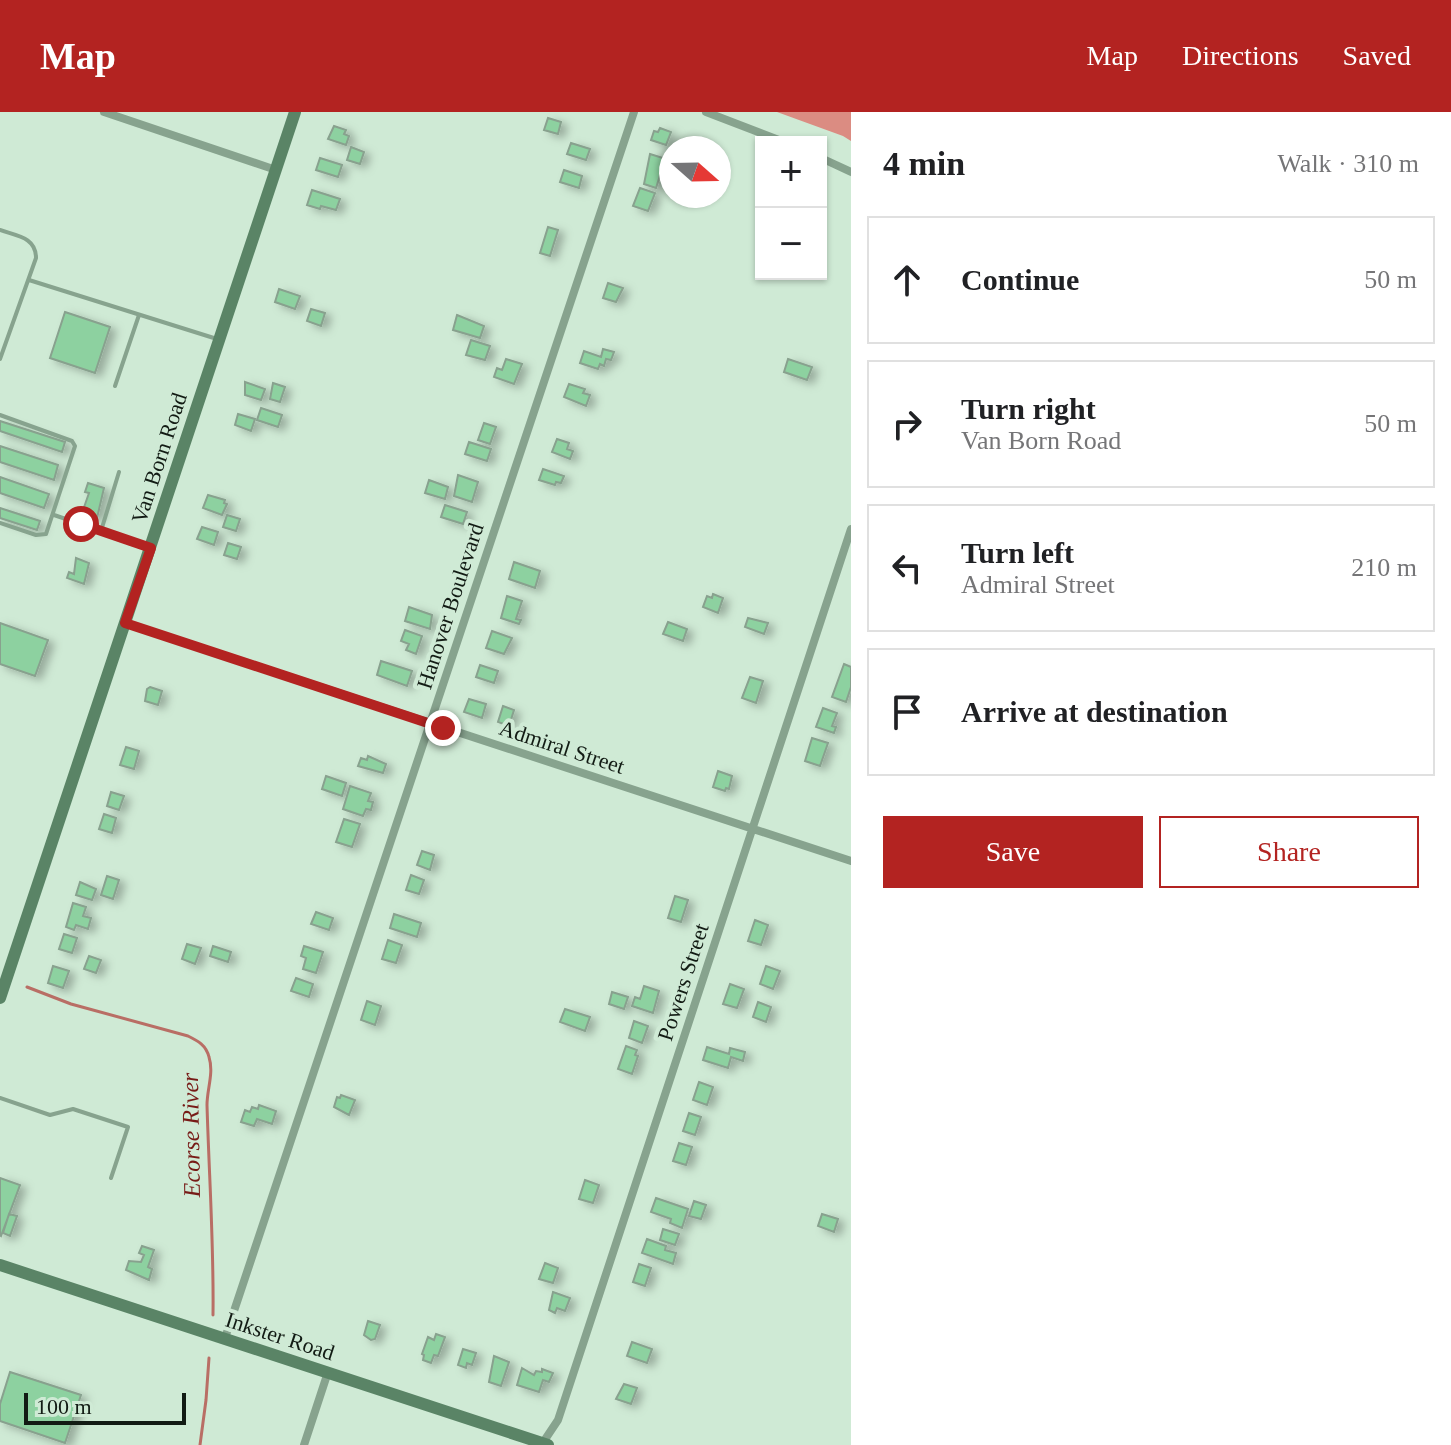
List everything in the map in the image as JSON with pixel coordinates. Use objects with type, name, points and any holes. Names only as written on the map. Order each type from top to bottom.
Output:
[{"type":"main road","name":"Van Born Road","points":[[0,998],[295,112]]},
{"type":"main road","name":"Inkster Road","points":[[0,1265],[544,1444]]},
{"type":"street","points":[[104,112],[276,170]]},
{"type":"street","name":"Hanover Boulevard","points":[[225,1338],[634,112]]},
{"type":"street","points":[[706,112],[768,136]]},
{"type":"street","points":[[827,161],[851,172]]},
{"type":"street","name":"Powers Street","points":[[544,1444],[558,1420],[851,529]]},
{"type":"street","name":"Admiral Street","points":[[125,623],[851,861]]},
{"type":"street","points":[[304,1445],[328,1372]]},
{"type":"lane","points":[[0,230],[30,240],[36,248],[29,280],[0,359]]},
{"type":"lane","points":[[29,280],[220,340]]},
{"type":"lane","points":[[115,386],[139,315]]},
{"type":"lane","points":[[0,415],[72,441],[75,446],[50,528],[42,536],[0,523]]},
{"type":"lane","points":[[101,531],[119,472]]},
{"type":"lane","points":[[54,515],[151,548]]},
{"type":"lane","points":[[0,1098],[50,1115],[73,1109],[128,1127],[111,1178]]},
{"type":"shaded area","points":[[777,112],[851,112],[851,141],[843,136]]},
{"type":"building","points":[[548,118],[561,122],[558,134],[544,130]]},
{"type":"building","points":[[334,126],[346,130],[344,134],[349,136],[346,145],[328,139]]},
{"type":"building","points":[[660,128],[671,132],[669,136],[659,136],[659,143],[651,140],[654,131],[658,132]]},
{"type":"building","points":[[571,143],[590,149],[586,160],[567,154]]},
{"type":"building","points":[[351,147],[364,152],[360,164],[347,160]]},
{"type":"building","points":[[650,154],[659,157],[656,188],[644,184]]},
{"type":"building","points":[[320,158],[342,165],[338,177],[316,170]]},
{"type":"building","points":[[564,170],[582,176],[579,188],[560,182]]},
{"type":"building","points":[[640,188],[655,193],[648,211],[633,206]]},
{"type":"building","points":[[312,190],[340,199],[336,210],[307,205]]},
{"type":"building","points":[[548,227],[558,230],[550,256],[540,253]]},
{"type":"building","points":[[608,283],[623,288],[616,302],[603,298]]},
{"type":"building","points":[[279,289],[300,296],[295,309],[275,302]]},
{"type":"building","points":[[311,309],[325,313],[321,326],[307,321]]},
{"type":"building","points":[[65,312],[110,327],[95,373],[50,358]]},
{"type":"building","points":[[457,315],[484,326],[480,338],[453,330]]},
{"type":"building","points":[[471,340],[490,346],[485,360],[466,355]]},
{"type":"building","points":[[603,349],[614,352],[611,360],[606,359],[604,366],[600,364],[598,369],[580,363],[584,351],[601,357]]},
{"type":"building","points":[[506,359],[522,364],[514,384],[494,377],[497,368],[502,370]]},
{"type":"building","points":[[788,359],[812,367],[807,380],[784,372]]},
{"type":"building","points":[[245,382],[265,389],[261,400],[245,395]]},
{"type":"building","points":[[273,383],[285,387],[280,402],[270,399]]},
{"type":"building","points":[[569,384],[585,389],[583,393],[590,395],[586,406],[564,397]]},
{"type":"building","points":[[261,408],[282,415],[278,427],[257,420]]},
{"type":"building","points":[[238,414],[255,419],[251,431],[235,425]]},
{"type":"building","points":[[0,421],[65,442],[62,452],[0,431]]},
{"type":"building","points":[[484,423],[496,427],[490,444],[478,440]]},
{"type":"building","points":[[557,439],[569,443],[567,449],[573,451],[570,459],[552,452]]},
{"type":"building","points":[[469,442],[491,449],[487,461],[465,454]]},
{"type":"building","points":[[0,446],[58,465],[54,480],[0,462]]},
{"type":"building","points":[[543,469],[564,476],[561,483],[556,482],[555,485],[539,480]]},
{"type":"building","points":[[458,475],[478,482],[472,502],[454,496]]},
{"type":"building","points":[[0,477],[49,494],[44,508],[0,493]]},
{"type":"building","points":[[429,480],[448,487],[445,499],[425,493]]},
{"type":"building","points":[[88,483],[104,488],[97,518],[82,513],[89,493],[85,492]]},
{"type":"building","points":[[208,495],[225,500],[227,504],[222,515],[203,508]]},
{"type":"building","points":[[445,505],[467,512],[463,524],[441,517]]},
{"type":"building","points":[[0,508],[40,521],[37,530],[0,518]]},
{"type":"building","points":[[227,515],[240,519],[236,531],[223,527]]},
{"type":"building","points":[[202,527],[218,532],[214,545],[197,539]]},
{"type":"building","points":[[228,543],[241,547],[237,559],[224,555]]},
{"type":"building","points":[[76,558],[89,563],[84,584],[67,578],[69,572],[74,574]]},
{"type":"building","points":[[514,562],[540,571],[535,588],[509,579]]},
{"type":"building","points":[[713,594],[723,598],[718,613],[703,607],[707,596],[712,598]]},
{"type":"building","points":[[507,596],[522,601],[516,619],[521,620],[519,624],[501,618]]},
{"type":"building","points":[[409,607],[432,615],[430,629],[405,621]]},
{"type":"building","points":[[748,618],[768,623],[764,634],[745,627]]},
{"type":"building","points":[[668,622],[687,629],[683,641],[663,634]]},
{"type":"building","points":[[0,623],[48,640],[35,676],[0,664]]},
{"type":"building","points":[[405,630],[422,636],[416,654],[406,650],[409,644],[401,641]]},
{"type":"building","points":[[492,631],[512,638],[504,654],[486,648]]},
{"type":"building","points":[[381,661],[412,671],[407,686],[377,675]]},
{"type":"building","points":[[844,664],[851,667],[851,687],[846,702],[832,697]]},
{"type":"building","points":[[480,665],[498,671],[494,683],[476,677]]},
{"type":"building","points":[[750,677],[763,681],[756,703],[742,698]]},
{"type":"building","points":[[150,687],[162,691],[158,705],[145,701]]},
{"type":"building","points":[[469,699],[486,704],[482,718],[464,712]]},
{"type":"building","points":[[503,706],[514,710],[509,726],[498,722]]},
{"type":"building","points":[[823,708],[837,713],[832,726],[836,727],[834,733],[816,727]]},
{"type":"building","points":[[812,738],[828,743],[820,766],[805,761]]},
{"type":"building","points":[[126,747],[139,751],[134,769],[120,765]]},
{"type":"building","points":[[368,756],[386,764],[383,773],[358,766],[361,758],[367,760]]},
{"type":"building","points":[[718,771],[732,776],[729,789],[725,791],[713,787]]},
{"type":"building","points":[[326,776],[346,783],[342,796],[322,789]]},
{"type":"building","points":[[350,786],[371,793],[368,801],[373,802],[371,810],[366,809],[363,816],[343,809]]},
{"type":"building","points":[[111,792],[124,796],[119,810],[107,806]]},
{"type":"building","points":[[104,814],[116,818],[112,833],[99,829]]},
{"type":"building","points":[[344,819],[360,824],[352,847],[336,842]]},
{"type":"building","points":[[422,851],[434,855],[430,870],[417,865]]},
{"type":"building","points":[[411,875],[424,880],[419,894],[406,890]]},
{"type":"building","points":[[107,876],[119,880],[113,899],[101,895]]},
{"type":"building","points":[[80,882],[96,889],[92,900],[76,895]]},
{"type":"building","points":[[675,896],[688,900],[681,922],[668,918]]},
{"type":"building","points":[[73,903],[86,907],[83,916],[91,918],[88,929],[76,925],[74,930],[66,927]]},
{"type":"building","points":[[316,912],[333,918],[329,930],[311,924]]},
{"type":"building","points":[[394,914],[421,923],[417,937],[390,928]]},
{"type":"building","points":[[755,920],[768,925],[761,945],[748,941]]},
{"type":"building","points":[[64,934],[77,938],[72,953],[59,949]]},
{"type":"building","points":[[388,940],[402,945],[396,963],[382,959]]},
{"type":"building","points":[[187,944],[201,948],[195,964],[182,959]]},
{"type":"building","points":[[213,946],[231,952],[228,962],[210,956]]},
{"type":"building","points":[[304,946],[323,952],[316,973],[303,969],[306,958],[301,956]]},
{"type":"building","points":[[89,956],[101,960],[96,973],[84,969]]},
{"type":"building","points":[[53,966],[69,971],[63,988],[48,983]]},
{"type":"building","points":[[766,966],[780,971],[773,989],[760,984]]},
{"type":"building","points":[[296,978],[313,984],[309,997],[291,991]]},
{"type":"building","points":[[730,984],[744,989],[737,1008],[723,1004]]},
{"type":"building","points":[[644,986],[659,991],[653,1013],[632,1006],[635,997],[640,999]]},
{"type":"building","points":[[612,992],[628,997],[624,1009],[609,1004]]},
{"type":"building","points":[[367,1001],[381,1006],[375,1025],[361,1020]]},
{"type":"building","points":[[758,1002],[771,1007],[766,1022],[753,1017]]},
{"type":"building","points":[[565,1009],[590,1017],[585,1031],[560,1022]]},
{"type":"building","points":[[634,1021],[648,1026],[642,1043],[629,1038]]},
{"type":"building","points":[[626,1046],[637,1050],[632,1074],[618,1069]]},
{"type":"building","points":[[707,1047],[729,1054],[730,1048],[745,1052],[743,1061],[731,1057],[728,1068],[703,1060]]},
{"type":"building","points":[[699,1082],[713,1087],[707,1105],[693,1100]]},
{"type":"building","points":[[341,1095],[355,1100],[349,1115],[334,1107],[337,1097]]},
{"type":"building","points":[[259,1105],[276,1111],[272,1124],[257,1119],[254,1126],[241,1122],[245,1110],[250,1112],[252,1107],[258,1109]]},
{"type":"building","points":[[689,1113],[701,1117],[695,1135],[683,1131]]},
{"type":"building","points":[[679,1143],[692,1147],[686,1165],[673,1161]]},
{"type":"building","points":[[0,1178],[20,1185],[1,1236],[0,1235]]},
{"type":"building","points":[[585,1180],[599,1185],[593,1203],[579,1199]]},
{"type":"building","points":[[656,1198],[688,1209],[682,1228],[670,1223],[671,1219],[651,1212]]},
{"type":"building","points":[[694,1201],[706,1205],[701,1219],[689,1216]]},
{"type":"building","points":[[9,1214],[17,1216],[10,1236],[3,1233]]},
{"type":"building","points":[[822,1214],[838,1219],[834,1232],[818,1226]]},
{"type":"building","points":[[663,1229],[679,1234],[675,1245],[660,1240]]},
{"type":"building","points":[[647,1239],[676,1253],[673,1264],[642,1253]]},
{"type":"building","points":[[142,1246],[154,1250],[148,1267],[152,1269],[149,1280],[126,1270],[129,1261],[141,1262],[144,1255],[139,1253]]},
{"type":"building","points":[[545,1263],[558,1268],[553,1283],[539,1279]]},
{"type":"building","points":[[639,1264],[651,1268],[645,1286],[633,1282]]},
{"type":"building","points":[[553,1292],[570,1298],[565,1311],[557,1308],[555,1313],[549,1310]]},
{"type":"building","points":[[368,1321],[380,1325],[375,1339],[364,1335]]},
{"type":"building","points":[[436,1334],[445,1337],[438,1356],[434,1355],[431,1363],[423,1360],[422,1354],[428,1337],[434,1340]]},
{"type":"building","points":[[632,1342],[652,1349],[647,1363],[627,1356]]},
{"type":"building","points":[[463,1349],[476,1353],[472,1365],[467,1363],[466,1368],[458,1365]]},
{"type":"building","points":[[494,1356],[509,1362],[501,1386],[489,1382]]},
{"type":"building","points":[[522,1368],[534,1375],[542,1369],[553,1373],[549,1382],[543,1380],[539,1392],[517,1385]]},
{"type":"building","points":[[10,1372],[81,1395],[65,1443],[0,1421],[0,1404]]},
{"type":"building","points":[[624,1384],[637,1388],[631,1404],[616,1399]]},
{"type":"waterway","name":"Ecorse River","points":[[27,987],[71,1004],[188,1036],[206,1049],[211,1069],[207,1105],[213,1315]]},
{"type":"waterway","name":"Ecorse River","points":[[200,1445],[209,1358]]},
{"type":"route","points":[[81,524],[151,548],[125,623],[443,728]]}]
